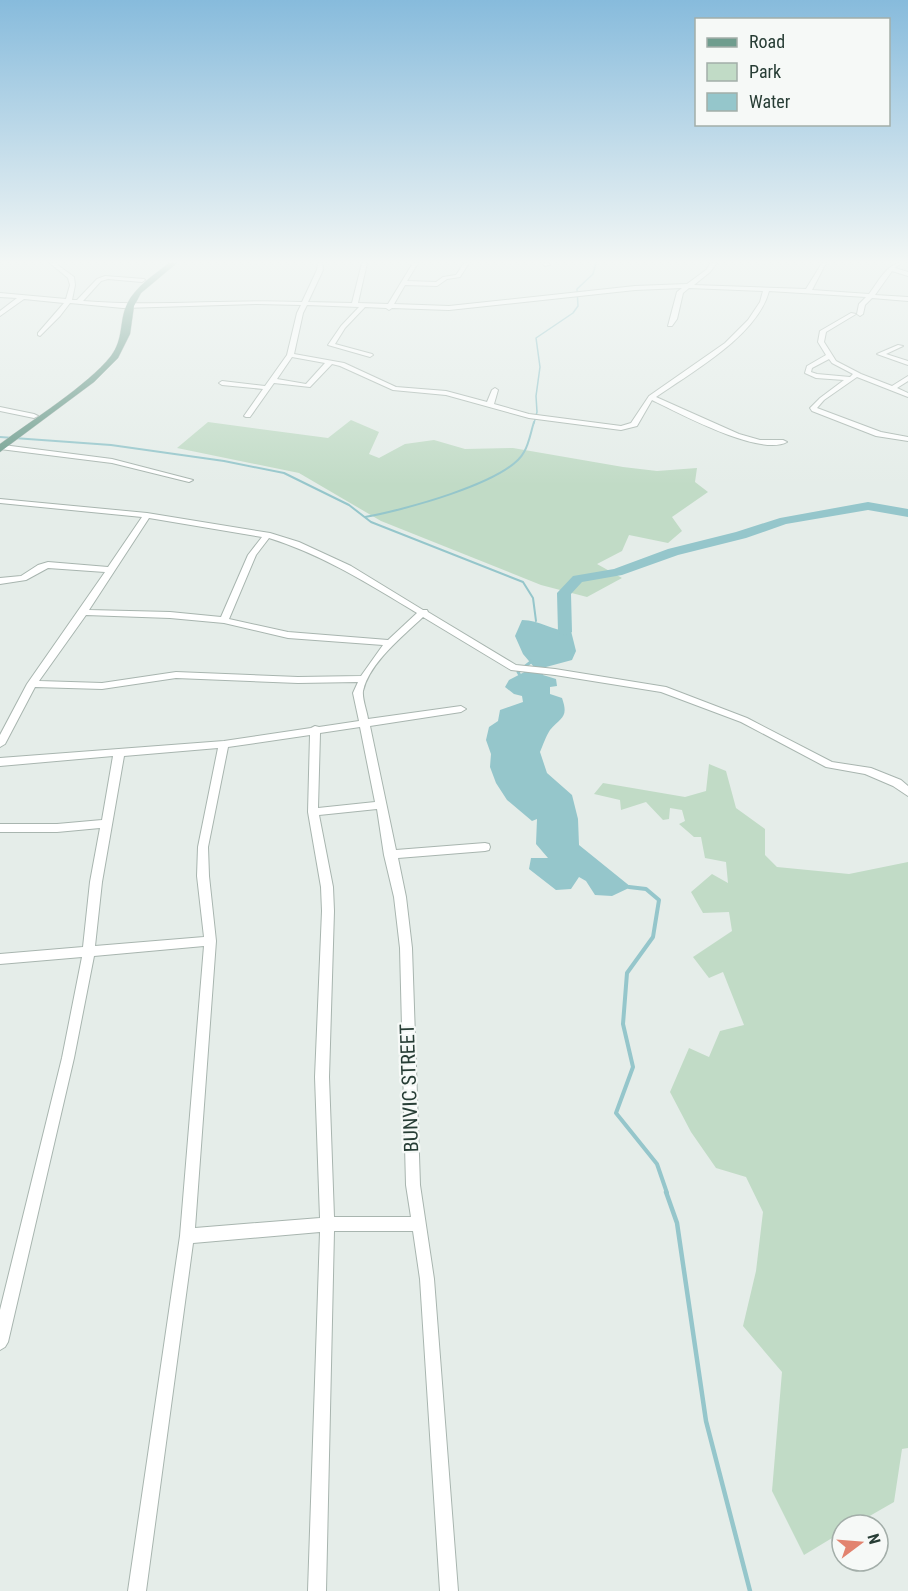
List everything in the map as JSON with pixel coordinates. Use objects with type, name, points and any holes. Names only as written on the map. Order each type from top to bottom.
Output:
[{"type":"main road","points":[[7,441],[99,363],[116,337]]},
{"type":"main road","points":[[7,441],[91,380],[115,356],[124,337]]},
{"type":"street","points":[[248,416],[290,356],[293,337]]},
{"type":"street","points":[[336,337],[331,345],[370,355]]},
{"type":"street","points":[[290,356],[330,362],[355,369],[395,389],[446,393],[529,416],[621,428],[634,424],[651,397],[734,337]]},
{"type":"street","points":[[822,337],[821,342],[834,362],[856,373],[855,377]]},
{"type":"street","points":[[900,346],[880,354],[908,363]]},
{"type":"street","points":[[831,355],[809,367],[807,373],[816,376],[855,377],[908,395]]},
{"type":"street","points":[[274,381],[308,386],[330,362]]},
{"type":"street","points":[[855,377],[822,399],[813,408],[814,410],[879,434],[908,439]]},
{"type":"street","points":[[891,389],[908,378]]},
{"type":"street","points":[[222,383],[268,388]]},
{"type":"street","points":[[490,405],[495,390]]},
{"type":"street","points":[[651,397],[736,436],[760,442],[783,442]]},
{"type":"street","points":[[0,409],[34,416]]},
{"type":"street","points":[[7,441],[112,461],[189,480]]},
{"type":"street","points":[[0,501],[147,515],[267,535],[296,544],[339,563],[514,668],[663,689],[744,720],[831,765],[867,771],[897,783],[908,792]]},
{"type":"street","points":[[0,744],[32,684],[147,515]]},
{"type":"street","points":[[224,620],[247,565],[267,535]]},
{"type":"street","points":[[0,581],[26,577],[44,565],[110,570]]},
{"type":"street","points":[[83,612],[170,615],[224,620],[288,635],[390,643]]},
{"type":"street","points":[[32,684],[102,686],[176,675],[298,680],[362,679],[390,643],[424,612]]},
{"type":"street","name":"BUNVIC STREET","points":[[362,679],[358,693],[400,897],[406,948],[412,1173],[427,1279],[449,1591]]},
{"type":"street","points":[[0,762],[225,744],[461,709]]},
{"type":"street","points":[[315,729],[313,812],[327,887],[328,911],[322,1077],[327,1224],[317,1591]]},
{"type":"street","points":[[137,1591],[187,1236],[210,941],[202,876],[203,848],[225,744]]},
{"type":"street","points":[[0,1342],[68,1058],[89,950],[96,882],[119,753]]},
{"type":"street","points":[[313,812],[380,805]]},
{"type":"street","points":[[0,828],[57,828],[105,824]]},
{"type":"street","points":[[390,855],[485,847]]},
{"type":"street","points":[[0,959],[210,941]]},
{"type":"street","points":[[187,1236],[327,1224],[419,1224]]},
{"type":"green space","points":[[351,420],[379,432],[369,454],[379,458],[405,444],[434,440],[465,449],[513,448],[657,471],[697,468],[695,482],[708,492],[672,517],[682,531],[668,543],[629,535],[622,551],[597,564],[622,578],[587,597],[541,585],[381,521],[299,473],[177,448],[208,422],[328,438]]},
{"type":"green space","points":[[709,764],[726,771],[736,808],[765,829],[765,855],[777,867],[849,874],[908,862],[908,1448],[902,1449],[894,1502],[875,1513],[830,1513],[830,1539],[804,1555],[772,1491],[782,1372],[743,1326],[756,1271],[763,1212],[746,1177],[716,1168],[691,1132],[670,1092],[689,1048],[709,1057],[720,1031],[744,1025],[723,972],[709,978],[693,957],[732,931],[729,912],[703,913],[691,892],[712,874],[728,883],[726,862],[705,858],[701,837],[694,837],[679,824],[685,821],[682,810],[670,808],[669,819],[663,820],[646,802],[621,810],[620,800],[594,794],[603,783],[685,797],[706,791]]},
{"type":"water","points":[[522,620],[558,630],[571,631],[576,651],[572,660],[546,667],[543,675],[556,679],[557,686],[550,687],[550,694],[562,698],[565,710],[563,717],[550,730],[540,752],[547,773],[572,795],[578,819],[579,845],[631,887],[612,896],[595,895],[586,881],[579,877],[571,889],[556,890],[529,869],[531,858],[548,858],[536,844],[537,819],[532,821],[507,800],[496,783],[490,767],[491,754],[486,740],[489,727],[498,721],[500,710],[523,702],[522,696],[514,694],[505,687],[509,680],[534,667],[523,654],[515,636]]},
{"type":"waterway","points":[[534,423],[537,412],[536,396],[540,367],[537,337]]},
{"type":"waterway","points":[[365,517],[402,509],[451,494],[497,474],[514,463],[524,452],[534,422]]},
{"type":"waterway","points":[[0,437],[111,445],[224,461],[284,473],[349,505],[371,522],[523,582],[533,598],[536,621]]},
{"type":"waterway","points":[[565,632],[564,593],[578,579],[617,572],[673,552],[741,535],[784,521],[868,506],[908,513]]},
{"type":"waterway","points":[[521,677],[518,672],[532,661]]},
{"type":"waterway","points":[[629,887],[646,889],[659,900],[653,937],[627,973],[623,1024],[633,1067],[616,1113],[657,1164],[667,1193]]},
{"type":"waterway","points":[[666,1192],[677,1223],[706,1421],[750,1591]]}]
